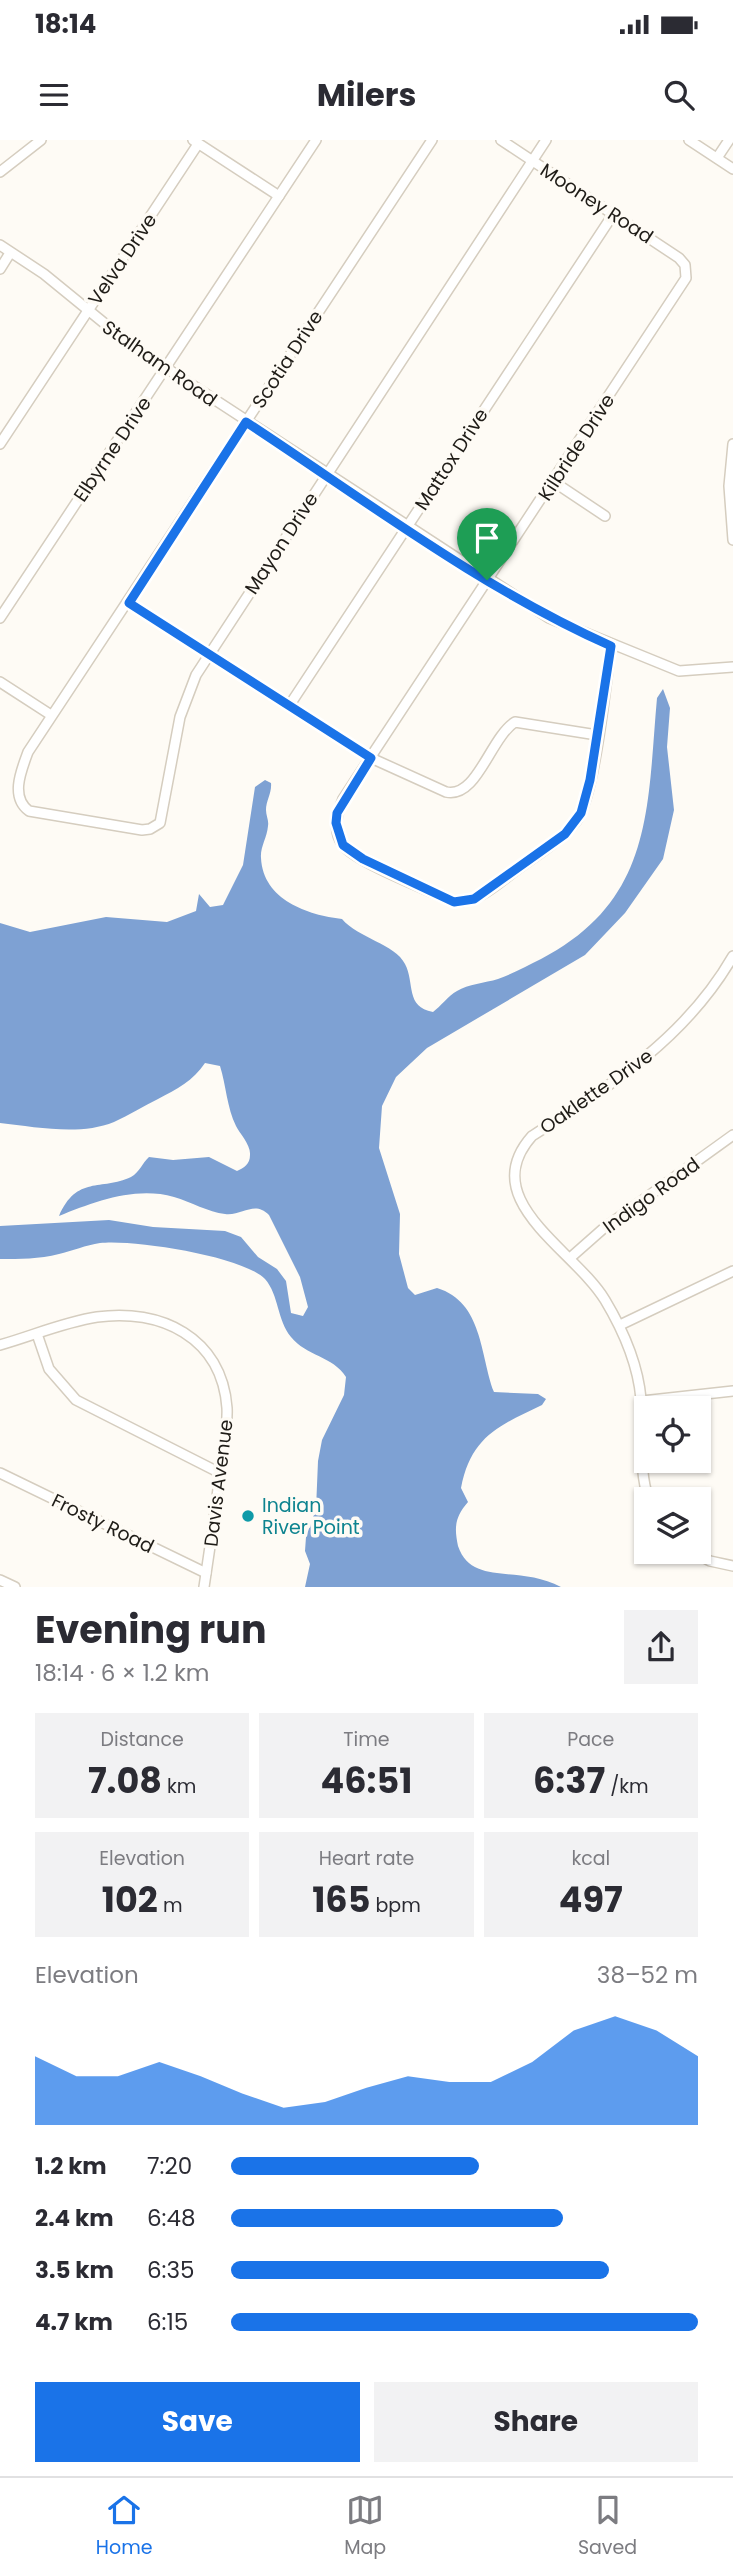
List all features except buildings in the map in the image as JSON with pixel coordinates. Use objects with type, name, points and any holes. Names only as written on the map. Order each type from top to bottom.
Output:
[{"type":"street","points":[[0,172],[41,140]]},
{"type":"street","name":"Elbyrne Drive","points":[[0,618],[316,140]]},
{"type":"street","name":"Scotia Drive","points":[[18,795],[28,752],[51,715],[129,603],[432,140]]},
{"type":"street","name":"Mooney Road","points":[[500,140],[679,258],[687,272]]},
{"type":"street","name":"Mayon Drive","points":[[18,795],[21,805],[29,811],[142,830],[156,826],[163,818],[185,697],[209,653],[546,140]]},
{"type":"street","points":[[689,140],[733,169]]},
{"type":"street","points":[[717,158],[729,140]]},
{"type":"street","points":[[195,142],[279,196]]},
{"type":"street","name":"Velva Drive","points":[[0,444],[195,142]]},
{"type":"street","name":"Mattox Drive","points":[[289,706],[614,213]]},
{"type":"street","name":"Stalham Road","points":[[0,245],[44,274],[88,311],[166,369],[487,580],[550,618],[611,646],[679,671],[733,667]]},
{"type":"street","points":[[0,268],[10,253]]},
{"type":"street","name":"Kilbride Drive","points":[[597,735],[586,800],[571,826],[492,888],[470,901],[454,902],[363,859],[343,845],[337,813],[487,580],[682,286],[687,272]]},
{"type":"street","points":[[733,444],[729,486],[733,540]]},
{"type":"street","points":[[554,482],[605,516]]},
{"type":"street","points":[[129,603],[371,758],[454,794],[466,789],[500,737],[515,722],[597,735],[611,646]]},
{"type":"street","points":[[0,682],[51,715]]},
{"type":"street","name":"Oaklette Drive","points":[[641,1396],[620,1325],[601,1293],[520,1203],[512,1177],[516,1157],[532,1136],[669,1039],[712,991],[733,956]]},
{"type":"street","name":"Indigo Road","points":[[570,1258],[604,1228],[733,1135]]},
{"type":"street","points":[[620,1325],[733,1271]]},
{"type":"street","name":"Davis Avenue","points":[[0,1345],[84,1319],[128,1315],[163,1321],[192,1338],[214,1365],[225,1396],[227,1419],[204,1587]]},
{"type":"street","points":[[37,1334],[49,1369],[76,1400],[220,1473]]},
{"type":"street","points":[[688,1396],[733,1391]]},
{"type":"street","name":"Frosty Road","points":[[0,1473],[206,1573]]},
{"type":"street","points":[[711,1561],[733,1566]]},
{"type":"street","points":[[0,1580],[15,1587]]},
{"type":"water","points":[[663,689],[670,708],[667,747],[674,810],[663,859],[625,913],[585,955],[427,1048],[396,1077],[382,1106],[379,1148],[400,1214],[399,1254],[408,1288],[415,1295],[437,1288],[452,1295],[463,1305],[478,1331],[494,1392],[538,1394],[546,1399],[542,1405],[489,1435],[472,1456],[461,1488],[468,1502],[457,1522],[458,1546],[465,1559],[485,1571],[545,1580],[561,1587],[305,1587],[310,1564],[305,1551],[306,1537],[316,1509],[318,1461],[322,1440],[344,1395],[346,1377],[341,1370],[291,1337],[283,1323],[270,1285],[265,1279],[253,1271],[212,1256],[115,1242],[90,1245],[44,1257],[0,1259],[0,1226],[109,1220],[153,1227],[225,1231],[241,1237],[258,1257],[277,1269],[286,1281],[291,1313],[303,1316],[308,1307],[300,1277],[269,1215],[264,1211],[253,1209],[225,1214],[174,1197],[144,1193],[100,1201],[59,1216],[66,1203],[82,1189],[131,1177],[149,1157],[173,1160],[209,1157],[237,1171],[248,1163],[250,1151],[233,1119],[220,1066],[205,1063],[190,1080],[178,1088],[114,1122],[101,1126],[72,1130],[0,1123],[0,923],[30,932],[106,917],[167,922],[196,911],[199,894],[210,907],[223,905],[243,865],[255,787],[265,780],[271,783],[271,787],[266,807],[268,826],[261,858],[270,885],[290,903],[315,914],[342,919],[349,926],[393,951],[408,971],[414,1000],[424,1009],[433,1012],[461,989],[498,979],[541,959],[578,935],[605,909],[625,879],[638,848],[651,777],[657,698]]},
{"type":"place","name":"Indian River Point","points":[[248,1516]]},
{"type":"route","points":[[246,422],[487,580],[550,618],[611,646],[590,780],[581,813],[565,834],[492,888],[464,902],[454,902],[363,859],[343,845],[336,823],[337,813],[343,799],[371,758],[129,603],[246,422]]}]
